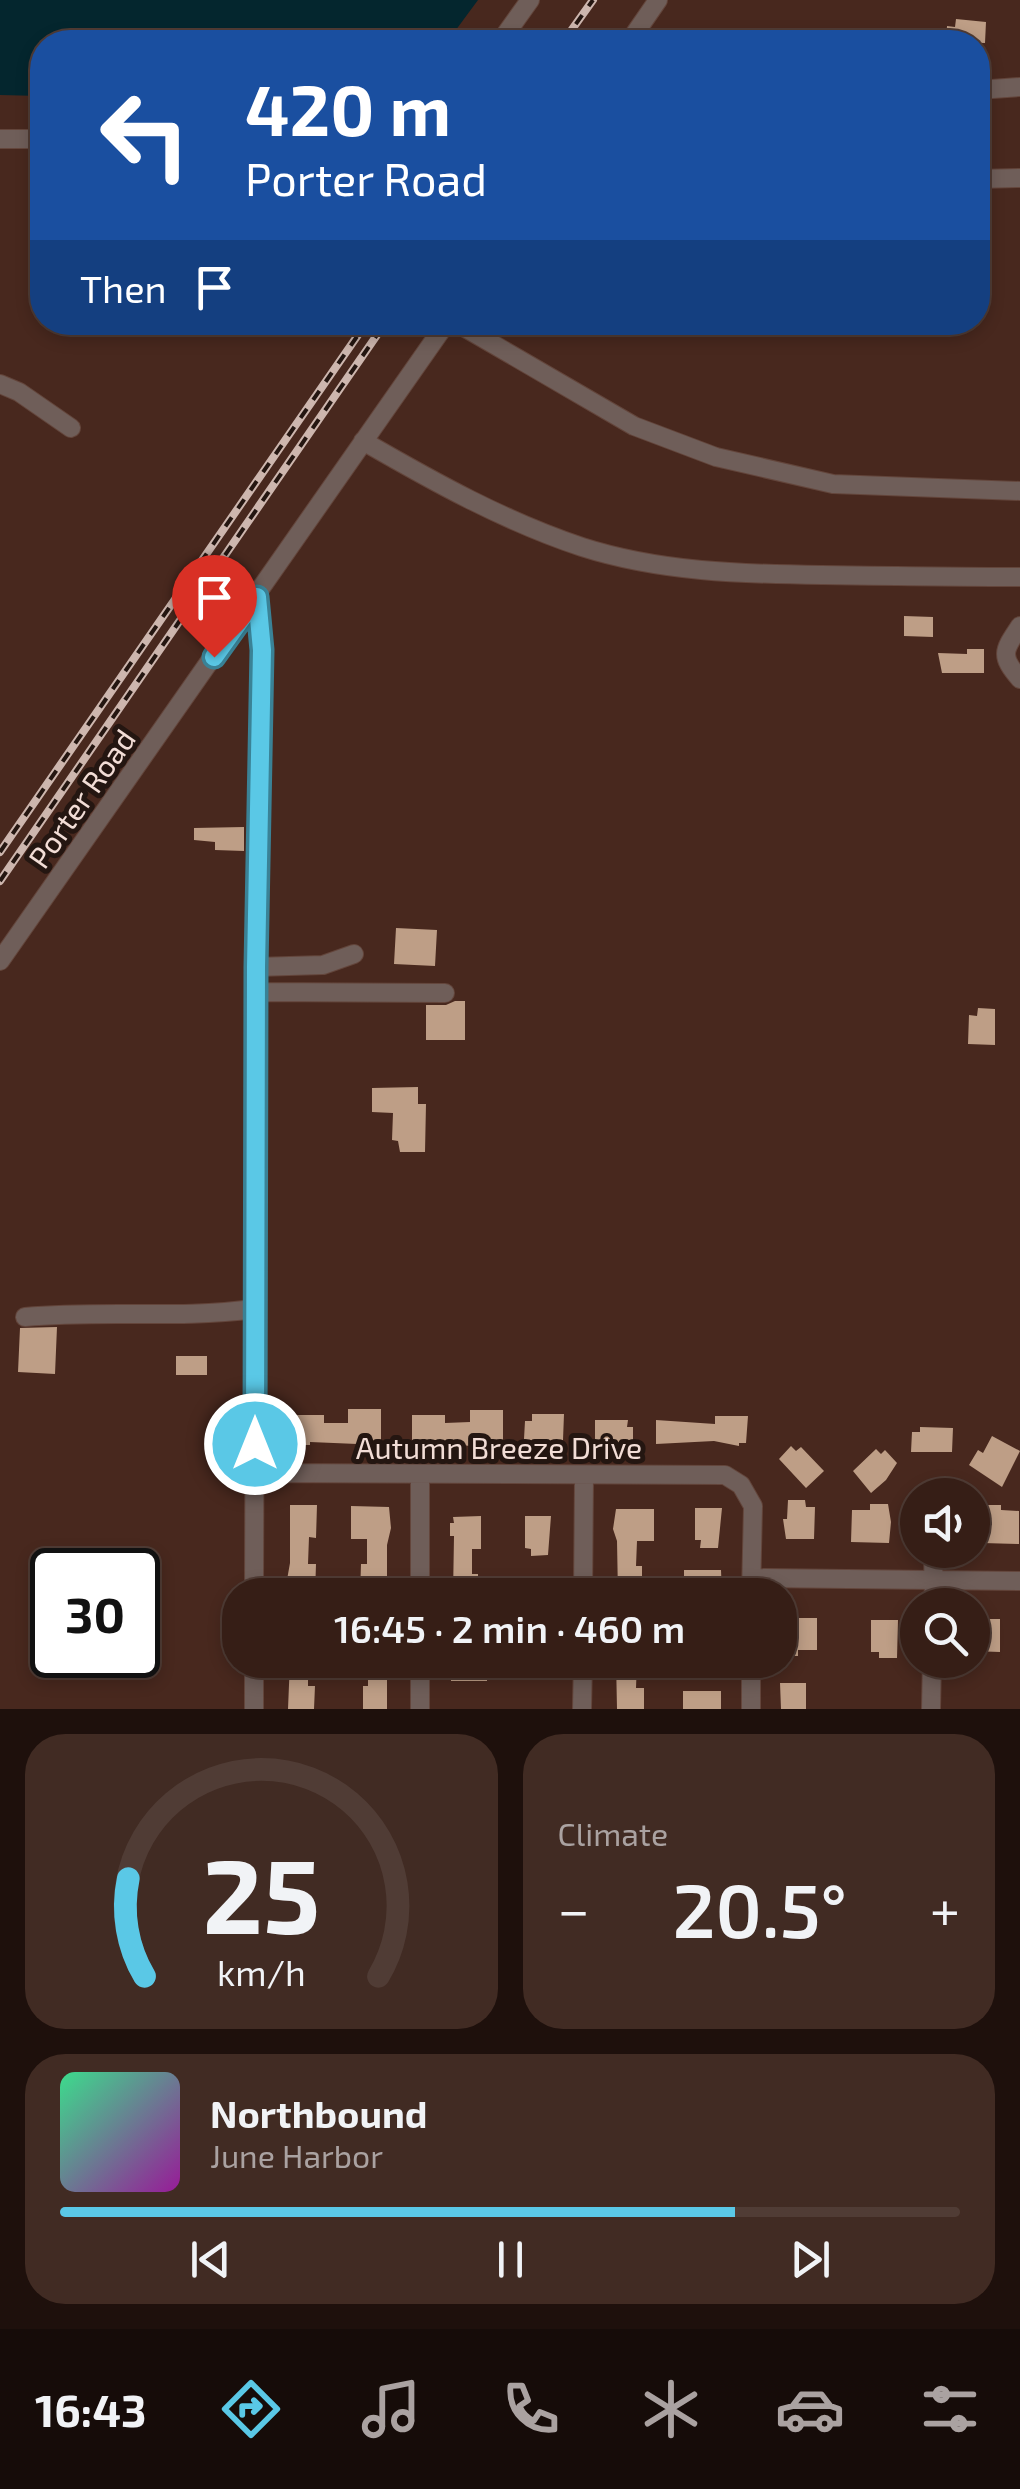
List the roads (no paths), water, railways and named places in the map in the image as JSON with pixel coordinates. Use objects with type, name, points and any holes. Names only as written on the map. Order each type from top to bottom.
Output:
[{"type":"street","points":[[509,30],[530,0]]},
{"type":"street","points":[[637,30],[658,0]]},
{"type":"street","points":[[990,89],[1020,87]]},
{"type":"street","points":[[0,139],[30,139]]},
{"type":"street","points":[[990,179],[1020,178]]},
{"type":"street","name":"Porter Road","points":[[0,961],[438,335]]},
{"type":"street","points":[[476,335],[634,426],[716,457],[833,484],[1020,491]]},
{"type":"street","points":[[0,384],[19,392],[72,428]]},
{"type":"street","points":[[363,441],[456,494],[527,527],[586,548],[667,566],[739,574],[1020,577]]},
{"type":"street","points":[[254,1578],[256,967],[262,650],[257,597]]},
{"type":"street","points":[[1020,626],[1005,650],[1006,660],[1020,679]]},
{"type":"street","points":[[256,967],[323,965],[354,954]]},
{"type":"street","points":[[256,992],[445,994]]},
{"type":"street","points":[[25,1317],[202,1316],[254,1309]]},
{"type":"street","name":"Autumn Breeze Drive","points":[[255,1473],[726,1475],[741,1485],[753,1506],[751,1578]]},
{"type":"street","points":[[420,1475],[420,1578]]},
{"type":"street","points":[[583,1578],[584,1475]]},
{"type":"street","points":[[934,1568],[934,1588]]},
{"type":"street","points":[[797,1585],[1020,1580]]},
{"type":"street","points":[[254,1678],[254,1709]]},
{"type":"street","points":[[420,1678],[420,1709]]},
{"type":"street","points":[[582,1709],[583,1678]]},
{"type":"street","points":[[750,1709],[751,1678]]},
{"type":"street","points":[[931,1709],[932,1678]]},
{"type":"water","points":[[0,0],[478,0],[456,30],[30,30],[30,96],[0,95]]},
{"type":"railway","points":[[572,30],[593,0]]},
{"type":"railway","points":[[0,852],[358,335]]},
{"type":"railway","points":[[0,881],[377,335]]}]
